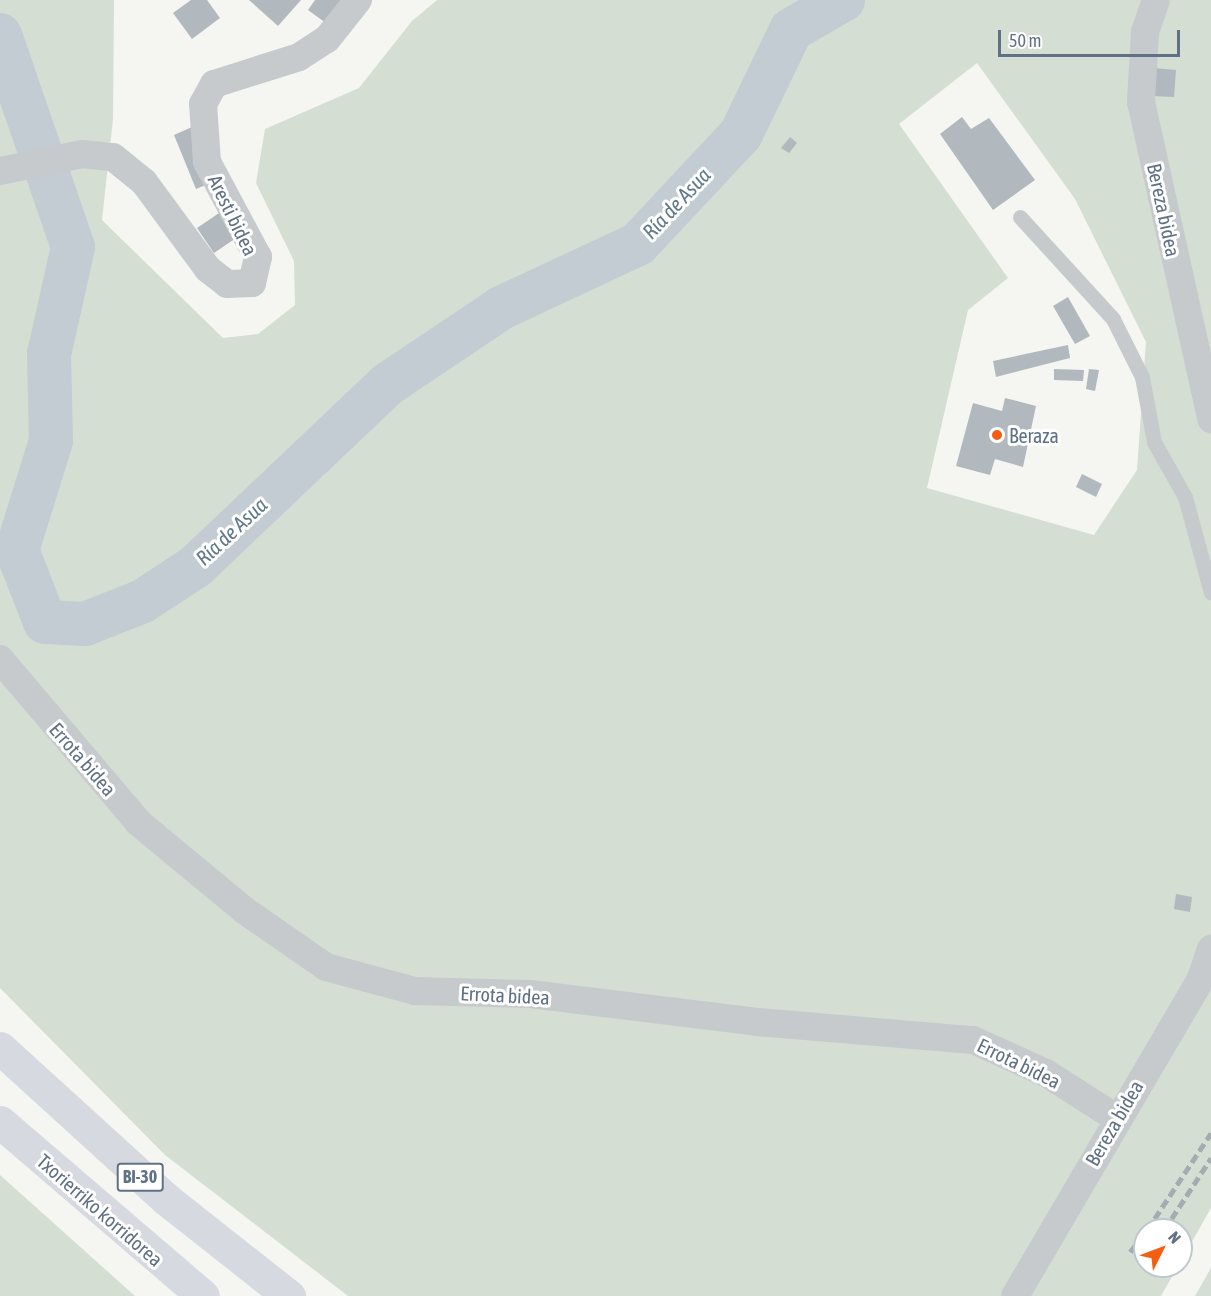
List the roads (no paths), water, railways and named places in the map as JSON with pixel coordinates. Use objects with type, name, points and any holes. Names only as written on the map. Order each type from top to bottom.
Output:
[{"type":"highway","name":"BI-30","points":[[0,1047],[166,1199],[289,1296]]},
{"type":"highway","name":"Txorierriko korridorea","points":[[0,1122],[203,1296]]},
{"type":"street","name":"Aresti bidea","points":[[12,170],[82,154],[113,157],[144,182],[208,269],[227,284],[252,283],[258,257],[207,162],[203,104],[214,84],[299,57],[327,39],[358,0]]},
{"type":"street","name":"Bereza bidea","points":[[1156,0],[1145,32],[1141,102],[1211,419]]},
{"type":"street","name":"Errota bidea","points":[[0,659],[35,704],[139,824],[244,910],[327,967],[415,991],[530,994],[757,1022],[973,1040],[1046,1072],[1116,1118]]},
{"type":"street","name":"Bereza bidea","points":[[1016,1296],[1116,1118],[1200,981],[1211,949]]},
{"type":"lane","points":[[1020,217],[1113,319],[1142,377],[1154,442],[1185,497],[1211,593]]},
{"type":"waterway","name":"Ría de Asua","points":[[0,35],[73,247],[49,354],[51,441],[17,550],[45,622],[85,624],[143,601],[196,566],[388,384],[501,308],[638,244],[741,134],[791,30],[843,0]]},
{"type":"railway","points":[[1155,1218],[1211,1133]]},
{"type":"railway","points":[[1172,1218],[1211,1158]]},
{"type":"railway","points":[[1130,1252],[1133,1248]]},
{"type":"place","name":"Beraza","points":[[997,435]]}]
